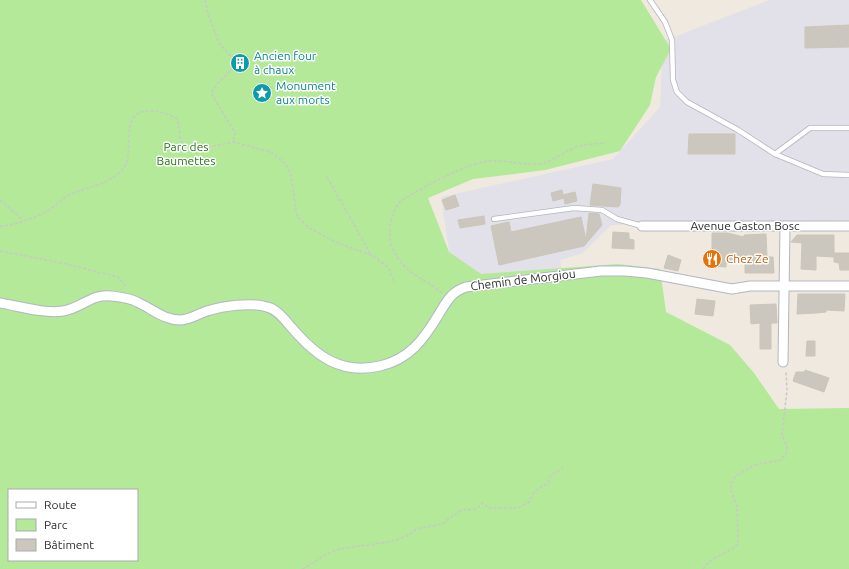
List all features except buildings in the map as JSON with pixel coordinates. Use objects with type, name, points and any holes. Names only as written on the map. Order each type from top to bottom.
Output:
[{"type":"street","name":"Avenue Gaston Bosc","points":[[642,226],[849,226]]},
{"type":"street","points":[[782,362],[785,226]]},
{"type":"street","name":"Chemin de Morgiou","points":[[0,303],[57,311],[69,310],[94,298],[106,295],[138,302],[166,318],[182,320],[195,317],[209,310],[258,305],[268,307],[277,313],[306,344],[318,354],[341,365],[362,368],[392,363],[412,351],[427,335],[448,298],[466,287],[601,271],[647,273],[732,289],[750,286],[849,286]]},
{"type":"lane","points":[[650,0],[665,22],[672,40],[673,80],[677,92],[687,102],[738,130],[775,154],[823,174],[849,175]]},
{"type":"lane","points":[[775,154],[810,128],[849,128]]},
{"type":"lane","points":[[494,219],[574,208],[602,210],[617,219],[642,226]]},
{"type":"path","points":[[205,0],[208,14],[219,43],[234,59],[233,68],[218,83],[211,93],[235,133],[233,142]]},
{"type":"path","points":[[0,226],[10,226],[49,210],[67,196],[105,183],[124,168],[129,150],[130,130],[133,118],[138,113],[153,112],[172,115],[178,120],[181,142],[191,148],[204,148],[233,142],[271,152],[287,165],[291,176],[297,216],[309,228],[340,244],[371,256],[388,267],[395,284]]},
{"type":"path","points":[[448,298],[439,290],[416,277],[405,267],[392,248],[390,232],[392,216],[400,202],[412,194],[471,165],[490,161],[540,164],[556,159],[574,148],[604,143]]},
{"type":"path","points":[[327,178],[371,256]]},
{"type":"path","points":[[0,200],[23,220]]},
{"type":"path","points":[[0,251],[62,263],[118,277],[138,302]]},
{"type":"path","points":[[703,569],[714,558],[736,548],[738,543],[737,507],[731,491],[731,483],[736,476],[754,465],[781,460],[786,454],[787,447],[782,435],[787,390],[786,368],[782,362]]},
{"type":"path","points":[[302,569],[339,549],[396,539],[414,532],[416,529],[442,524],[461,510],[476,509],[483,503],[488,508],[517,508],[528,503],[535,491],[548,483],[551,475],[563,468]]},
{"type":"shaded area","points":[[770,0],[849,0],[849,220],[611,225],[583,253],[560,260],[562,271],[454,282],[441,197],[613,159],[660,107],[663,41]]},
{"type":"green space","name":"Parc des Baumettes","points":[[0,0],[641,0],[671,49],[656,77],[650,105],[620,151],[545,170],[473,179],[428,198],[449,252],[481,274],[618,264],[660,269],[666,312],[730,345],[754,373],[779,409],[849,408],[849,569],[0,569]]},
{"type":"place","name":"Ancien four à chaux","points":[[240,63]]},
{"type":"place","name":"Monument aux morts","points":[[262,93]]},
{"type":"place","name":"Chez Ze","points":[[712,259]]}]
